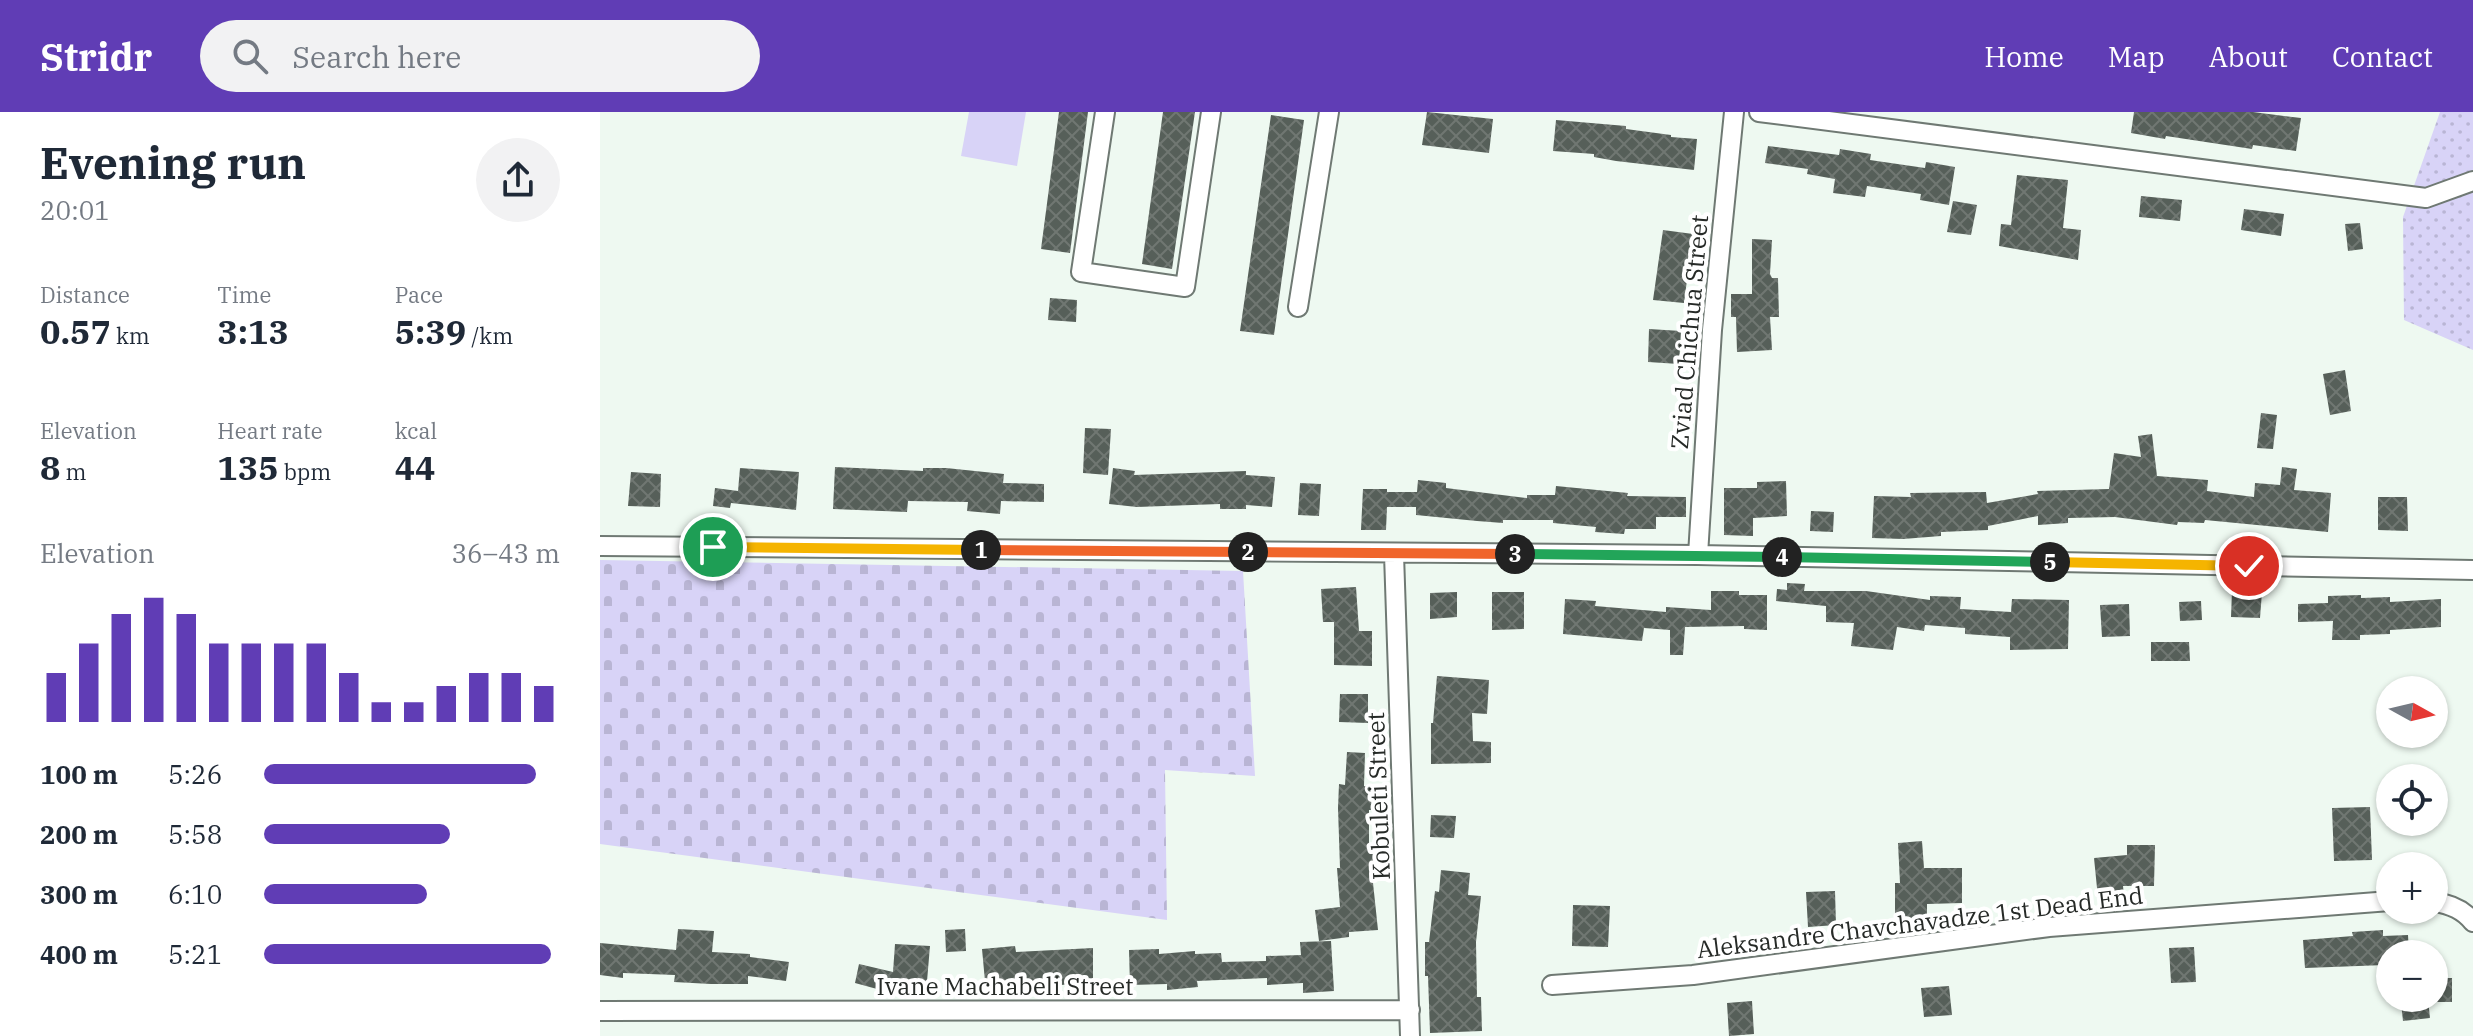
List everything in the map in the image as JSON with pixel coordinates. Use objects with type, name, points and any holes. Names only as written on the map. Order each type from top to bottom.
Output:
[{"type":"street","points":[[1105,112],[1081,272],[1185,287],[1211,112]]},
{"type":"street","points":[[1298,307],[1329,112]]},
{"type":"street","name":"Zviad Chichua Street","points":[[1698,555],[1712,330],[1734,112]]},
{"type":"street","points":[[1759,112],[2426,198],[2473,181]]},
{"type":"street","points":[[600,546],[1698,555],[2473,570]]},
{"type":"street","name":"Kobuleti Street","points":[[1394,554],[1410,1036]]},
{"type":"street","name":"Aleksandre Chavchavadze 1st Dead End","points":[[1552,985],[1693,975],[2049,927],[2376,902]]},
{"type":"street","points":[[2448,904],[2467,914],[2473,922]]},
{"type":"street","name":"Ivane Machabeli Street","points":[[600,1011],[1410,1010]]},
{"type":"green space","points":[[969,112],[1026,112],[1017,166],[961,156]]},
{"type":"green space","points":[[2440,112],[2473,112],[2473,350],[2404,320],[2403,217]]},
{"type":"green space","points":[[600,560],[1243,571],[1255,776],[1165,770],[1167,920],[600,844]]},
{"type":"building","points":[[1059,112],[1088,112],[1070,253],[1041,249]]},
{"type":"building","points":[[1163,112],[1195,112],[1172,269],[1142,264]]},
{"type":"building","points":[[1427,112],[1493,119],[1489,153],[1422,145]]},
{"type":"building","points":[[2134,112],[2253,112],[2301,118],[2296,151],[2253,145],[2252,149],[2131,133]]},
{"type":"building","points":[[1271,115],[1304,120],[1274,335],[1240,331]]},
{"type":"building","points":[[1556,120],[1626,126],[1626,129],[1697,139],[1694,170],[1616,161],[1594,157],[1594,154],[1553,151]]},
{"type":"building","points":[[1768,146],[1839,155],[1840,149],[1871,154],[1870,160],[1925,168],[1926,162],[1955,167],[1949,205],[1920,200],[1921,194],[1867,186],[1865,197],[1833,193],[1835,179],[1807,174],[1808,169],[1765,163]]},
{"type":"building","points":[[2017,175],[2068,180],[2063,228],[2081,230],[2078,260],[1999,246],[2001,224],[2011,225]]},
{"type":"building","points":[[2141,196],[2182,200],[2180,221],[2139,217]]},
{"type":"building","points":[[1953,201],[1977,205],[1971,235],[1947,232]]},
{"type":"building","points":[[2244,209],[2284,214],[2281,236],[2241,230]]},
{"type":"building","points":[[2360,223],[2363,249],[2348,251],[2345,224]]},
{"type":"building","points":[[1663,230],[1693,234],[1684,303],[1653,300]]},
{"type":"building","points":[[1752,239],[1772,240],[1770,274],[1772,278],[1778,278],[1779,317],[1770,317],[1772,350],[1737,352],[1736,317],[1731,317],[1731,294],[1752,294]]},
{"type":"building","points":[[1050,298],[1077,300],[1076,322],[1048,320]]},
{"type":"building","points":[[1649,329],[1681,331],[1679,364],[1648,362]]},
{"type":"building","points":[[2345,370],[2351,411],[2330,415],[2323,374]]},
{"type":"building","points":[[2261,413],[2277,415],[2273,449],[2257,448]]},
{"type":"building","points":[[1085,428],[1111,429],[1108,475],[1083,473]]},
{"type":"building","points":[[2152,434],[2157,476],[2208,480],[2207,491],[2254,497],[2255,483],[2280,485],[2282,467],[2297,469],[2294,490],[2331,493],[2328,532],[2205,520],[2204,523],[2178,522],[2177,525],[2115,517],[2068,518],[2068,523],[2038,525],[2038,516],[1988,526],[1988,530],[1941,532],[1941,536],[1903,539],[1872,538],[1874,496],[1986,492],[1987,503],[2038,494],[2037,491],[2109,489],[2114,453],[2141,457],[2138,436]]},
{"type":"building","points":[[835,467],[923,471],[923,468],[946,468],[1004,474],[1003,483],[1044,484],[1044,502],[1001,501],[1000,514],[967,511],[968,502],[908,501],[907,512],[833,509]]},
{"type":"building","points":[[740,468],[799,472],[796,510],[731,503],[730,508],[713,506],[715,488],[738,491]]},
{"type":"building","points":[[1113,468],[1135,471],[1134,475],[1246,471],[1246,475],[1275,477],[1272,507],[1246,505],[1246,509],[1220,509],[1220,504],[1137,507],[1109,504]]},
{"type":"building","points":[[631,472],[661,474],[660,507],[628,506]]},
{"type":"building","points":[[1418,480],[1446,483],[1446,488],[1527,498],[1527,495],[1555,495],[1556,486],[1628,493],[1627,496],[1686,497],[1686,517],[1656,517],[1656,529],[1625,529],[1624,534],[1595,532],[1596,527],[1553,523],[1553,520],[1477,521],[1416,515],[1416,507],[1387,507],[1386,530],[1361,530],[1363,489],[1417,492]]},
{"type":"building","points":[[1786,481],[1787,516],[1753,518],[1753,536],[1724,535],[1724,488],[1757,488],[1757,482]]},
{"type":"building","points":[[1300,483],[1321,484],[1319,516],[1298,515]]},
{"type":"building","points":[[2378,497],[2407,497],[2408,531],[2378,530]]},
{"type":"building","points":[[1811,511],[1834,512],[1833,532],[1810,531]]},
{"type":"building","points":[[1787,583],[1805,584],[1804,591],[1866,591],[1930,600],[1930,596],[1961,597],[1960,609],[2011,612],[2012,599],[2069,600],[2068,649],[2010,650],[2010,637],[1965,634],[1965,628],[1925,625],[1924,631],[1897,627],[1893,650],[1851,646],[1854,623],[1826,622],[1826,606],[1776,601],[1777,589],[1787,590]]},
{"type":"building","points":[[1356,587],[1359,631],[1372,631],[1372,666],[1334,665],[1334,622],[1323,622],[1321,589]]},
{"type":"building","points":[[1711,591],[1767,595],[1767,630],[1744,629],[1744,626],[1685,627],[1683,655],[1670,655],[1670,630],[1644,628],[1642,641],[1563,634],[1565,599],[1596,601],[1595,606],[1666,612],[1666,607],[1711,610]]},
{"type":"building","points":[[2232,591],[2262,592],[2260,618],[2231,617]]},
{"type":"building","points":[[1457,592],[1457,617],[1430,619],[1430,593]]},
{"type":"building","points":[[1492,592],[1524,592],[1524,629],[1492,630]]},
{"type":"building","points":[[2361,595],[2361,598],[2390,597],[2390,602],[2441,599],[2441,627],[2390,630],[2390,634],[2360,635],[2360,640],[2332,640],[2333,621],[2298,622],[2298,604],[2328,603],[2328,596]]},
{"type":"building","points":[[2201,601],[2202,620],[2180,621],[2179,602]]},
{"type":"building","points":[[2129,604],[2130,636],[2102,637],[2100,605]]},
{"type":"building","points":[[2151,642],[2189,642],[2190,661],[2151,661]]},
{"type":"building","points":[[1437,676],[1489,680],[1487,714],[1472,713],[1473,741],[1491,742],[1491,763],[1431,764],[1431,723]]},
{"type":"building","points":[[1340,694],[1368,694],[1368,723],[1339,722]]},
{"type":"building","points":[[1347,752],[1365,753],[1364,786],[1373,787],[1369,844],[1376,843],[1376,864],[1371,864],[1378,930],[1349,932],[1349,937],[1319,941],[1315,910],[1340,907],[1337,868],[1340,868],[1339,784],[1345,785]]},
{"type":"building","points":[[2370,807],[2372,860],[2334,861],[2332,808]]},
{"type":"building","points":[[1431,815],[1456,816],[1454,838],[1430,837]]},
{"type":"building","points":[[1922,841],[1924,868],[1962,868],[1962,903],[1927,904],[1927,920],[1895,919],[1895,883],[1900,883],[1898,843]]},
{"type":"building","points":[[2127,845],[2155,845],[2154,886],[2123,886],[2124,896],[2098,898],[2094,858],[2127,855]]},
{"type":"building","points":[[1441,870],[1470,873],[1468,895],[1481,896],[1476,942],[1477,997],[1481,997],[1482,1031],[1430,1033],[1425,942],[1429,942],[1435,891],[1439,892]]},
{"type":"building","points":[[1835,891],[1836,925],[1808,927],[1806,892]]},
{"type":"building","points":[[1573,905],[1610,906],[1608,947],[1572,946]]},
{"type":"building","points":[[678,929],[714,931],[712,952],[750,954],[750,957],[789,962],[786,981],[748,976],[748,984],[711,984],[674,982],[675,975],[623,973],[623,978],[600,975],[600,943],[676,950]]},
{"type":"building","points":[[965,929],[966,951],[946,952],[945,930]]},
{"type":"building","points":[[2383,930],[2383,936],[2408,935],[2408,940],[2376,940],[2376,965],[2305,968],[2303,940],[2353,936],[2352,932]]},
{"type":"building","points":[[1331,941],[1334,991],[1303,993],[1303,983],[1267,985],[1267,978],[1197,981],[1198,987],[1167,990],[1167,984],[1130,985],[1129,950],[1159,949],[1159,954],[1195,951],[1195,954],[1221,953],[1222,962],[1266,961],[1266,956],[1301,955],[1300,942]]},
{"type":"building","points":[[895,944],[930,946],[926,993],[877,989],[855,983],[859,964],[893,972]]},
{"type":"building","points":[[1015,946],[1016,952],[1093,948],[1093,982],[986,992],[982,949]]},
{"type":"building","points":[[2194,947],[2196,982],[2171,983],[2169,948]]},
{"type":"building","points":[[2448,978],[2452,978],[2452,1002],[2448,1002]]},
{"type":"building","points":[[1949,986],[1952,1015],[1924,1017],[1921,988]]},
{"type":"building","points":[[1752,1001],[1754,1034],[1729,1036],[1727,1003]]},
{"type":"building","points":[[2402,1012],[2429,1012],[2430,1018],[2403,1021]]},
{"type":"route","points":[[713,547],[1698,555],[2249,566]]}]
